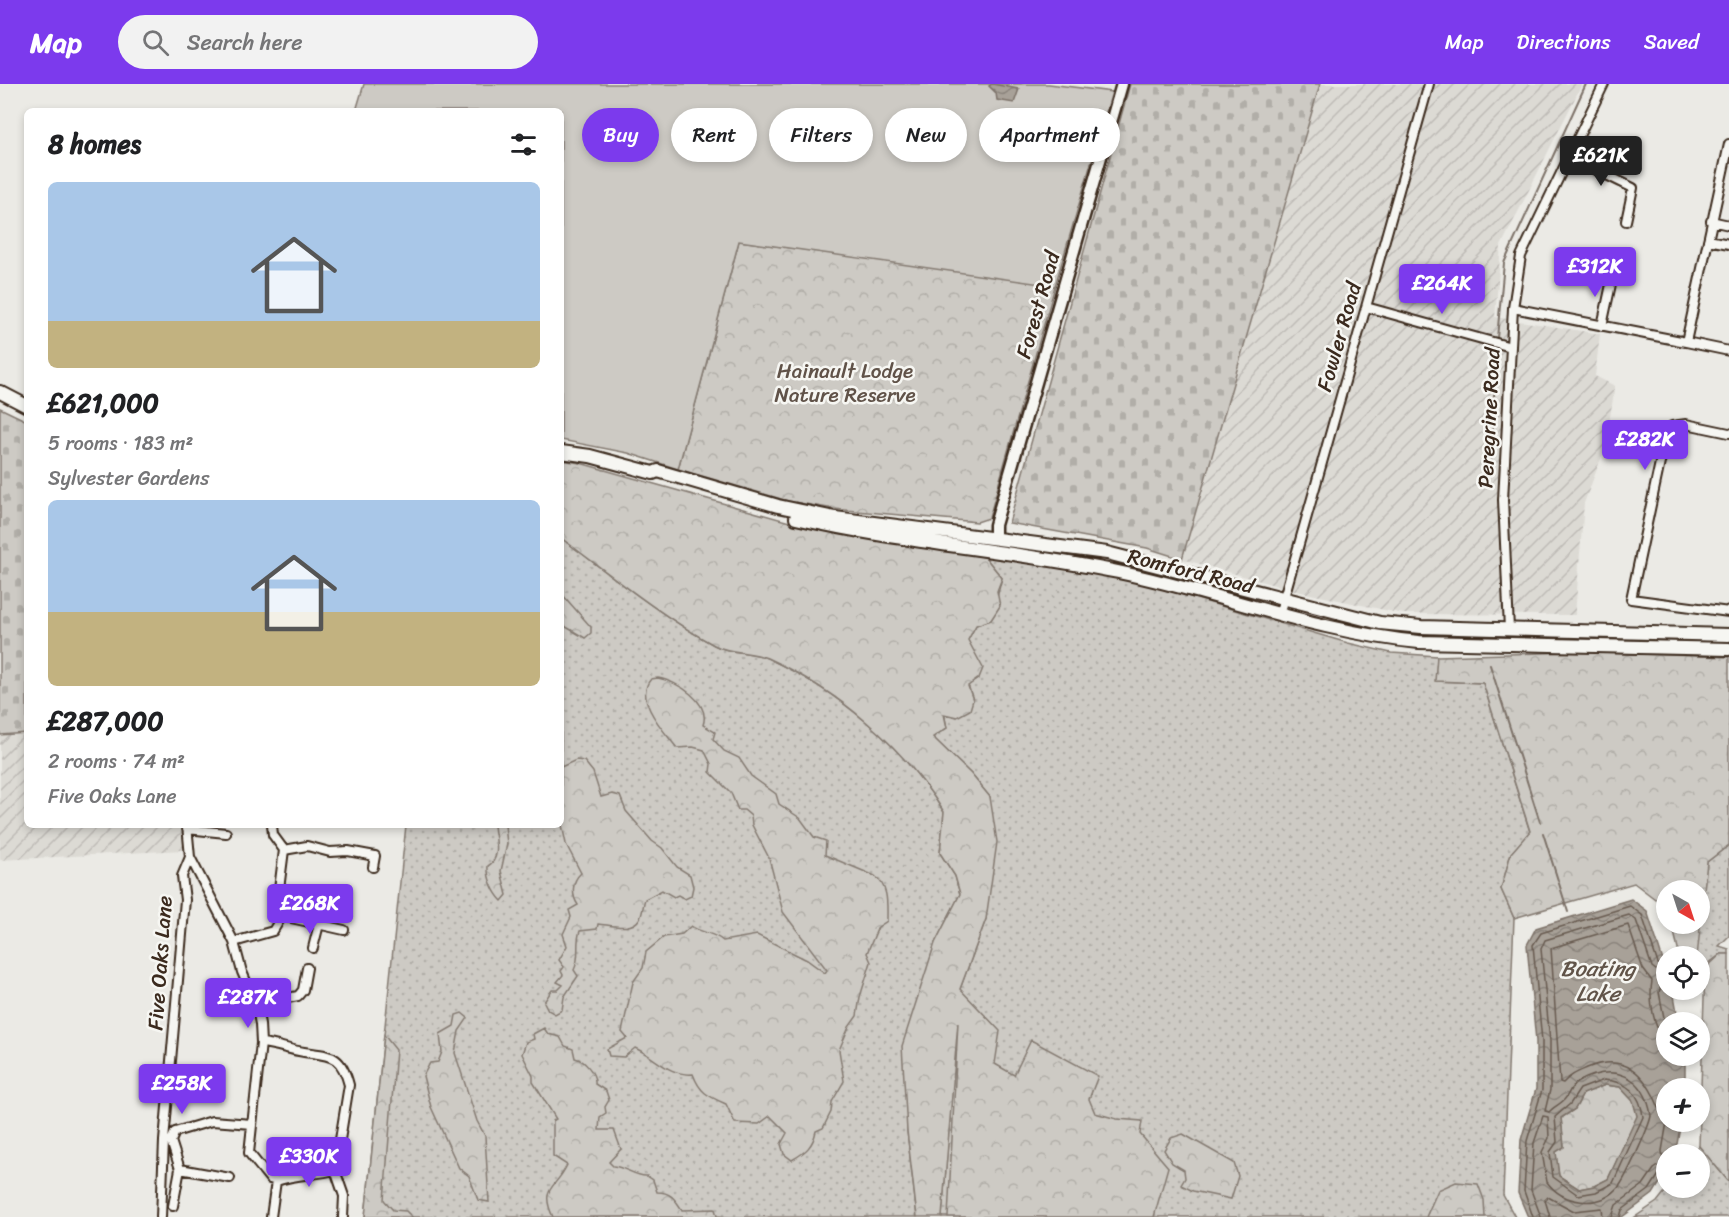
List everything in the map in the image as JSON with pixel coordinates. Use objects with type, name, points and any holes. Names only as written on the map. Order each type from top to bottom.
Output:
[{"type":"main road","points":[[0,392],[24,404]]},
{"type":"main road","name":"Romford Road","points":[[564,452],[590,456],[653,473],[655,476],[765,510],[821,524],[998,550],[1116,572],[1167,583],[1279,615],[1358,634],[1419,642],[1729,650]]},
{"type":"main road","name":"Romford Road","points":[[653,473],[658,471],[778,506],[835,518],[1107,553],[1380,623],[1729,635]]},
{"type":"street","name":"Forest Road","points":[[995,537],[995,525],[1122,84]]},
{"type":"street","name":"Fowler Road","points":[[1279,615],[1429,84]]},
{"type":"street","name":"Peregrine Road","points":[[1509,629],[1503,500],[1513,308],[1521,256],[1604,84]]},
{"type":"street","points":[[1686,342],[1729,144]]},
{"type":"street","points":[[1568,156],[1633,188],[1626,221]]},
{"type":"street","points":[[1711,221],[1729,225]]},
{"type":"street","points":[[1708,240],[1729,244]]},
{"type":"street","points":[[1602,326],[1613,275]]},
{"type":"street","points":[[1366,308],[1511,347]]},
{"type":"street","points":[[1513,308],[1729,351]]},
{"type":"street","points":[[1729,433],[1686,424],[1672,426],[1665,439],[1631,599],[1729,612]]},
{"type":"street","name":"Five Oaks Lane","points":[[187,828],[190,857],[234,942],[256,1004],[261,1043],[249,1153],[270,1179],[276,1181]]},
{"type":"street","points":[[194,828],[226,833]]},
{"type":"street","points":[[234,942],[273,931],[282,916],[278,897],[284,850],[273,835],[272,828]]},
{"type":"street","points":[[284,850],[307,846],[330,852],[348,851],[375,856],[373,867]]},
{"type":"street","name":"Five Oaks Lane","points":[[160,1217],[164,1141],[185,900],[182,876],[190,857]]},
{"type":"street","points":[[282,916],[344,930]]},
{"type":"street","points":[[313,948],[319,924]]},
{"type":"street","points":[[256,1004],[298,996],[303,990],[307,968]]},
{"type":"street","points":[[261,1043],[303,1052],[323,1053],[334,1058],[345,1071],[349,1085],[335,1170],[344,1196],[344,1217]]},
{"type":"street","points":[[173,1206],[180,1169],[171,1140],[176,1132],[212,1121],[252,1124]]},
{"type":"street","points":[[180,1169],[230,1178]]},
{"type":"street","points":[[272,1217],[276,1181],[294,1175],[315,1175],[335,1170]]},
{"type":"shaded area","points":[[1320,84],[1582,84],[1501,246],[1495,317],[1600,334],[1595,376],[1615,386],[1605,448],[1584,503],[1575,615],[1403,614],[1292,590],[1182,559]]},
{"type":"shaded area","points":[[24,733],[24,828],[185,828],[183,850],[0,860],[0,735]]},
{"type":"green space","points":[[364,84],[1049,84],[1112,92],[1107,108],[979,108],[979,162],[1091,162],[1055,286],[739,241],[678,469],[628,453],[564,441],[564,108],[357,108]]},
{"type":"green space","points":[[1130,84],[1320,84],[1182,559],[1147,548],[1009,523],[1109,162],[1120,162],[1120,120]]},
{"type":"green space","name":"Hainault Lodge Nature Reserve","points":[[739,241],[934,267],[935,256],[1055,286],[989,518],[977,522],[834,509],[788,501],[678,469]]},
{"type":"green space","points":[[0,408],[24,420],[24,733],[0,735]]},
{"type":"green space","points":[[564,460],[807,527],[985,557],[1002,578],[997,591],[1000,606],[991,620],[976,625],[968,640],[983,668],[979,678],[968,686],[973,700],[970,710],[957,717],[944,714],[947,728],[933,737],[971,774],[990,797],[997,842],[986,919],[960,989],[1000,1031],[995,1064],[1014,1075],[1031,1040],[1098,1076],[1089,1099],[1095,1113],[1117,1119],[1142,1121],[1140,1134],[1168,1167],[1154,1217],[948,1217],[958,1022],[942,1217],[917,1217],[907,1131],[902,1046],[935,943],[960,894],[955,876],[940,853],[944,812],[909,764],[867,722],[844,704],[794,671],[767,658],[714,645],[674,621],[564,540]]},
{"type":"green space","points":[[564,540],[674,621],[714,645],[767,658],[819,687],[867,722],[909,764],[944,812],[940,853],[955,876],[960,894],[935,943],[922,988],[907,1131],[917,1217],[365,1217],[406,828],[564,828]]},
{"type":"green space","points":[[985,557],[1065,568],[1149,585],[1348,643],[1391,653],[1437,656],[1436,681],[1483,683],[1530,832],[1511,853],[1501,889],[1514,918],[1503,1195],[1515,1217],[942,1217],[960,989],[986,919],[990,797],[971,774],[932,737],[947,728],[944,713],[973,700],[968,685],[979,678],[968,640],[976,625],[991,620],[1002,578]]},
{"type":"green space","points":[[564,596],[591,627],[591,633],[585,638],[564,626]]},
{"type":"green space","points":[[1575,652],[1729,657],[1729,845],[1707,862],[1705,880],[1656,880],[1656,900],[1634,883],[1514,918],[1501,889],[1511,853],[1530,831],[1483,683],[1435,681],[1437,656]]},
{"type":"green space","points":[[658,678],[674,683],[691,694],[702,708],[703,725],[715,732],[713,739],[724,751],[739,758],[751,776],[776,794],[779,804],[800,818],[814,837],[826,841],[825,855],[875,876],[880,880],[885,891],[887,921],[878,927],[867,953],[871,962],[860,997],[857,1016],[849,1027],[839,1050],[844,1081],[832,1102],[831,1112],[823,1128],[816,1131],[808,1148],[792,1160],[784,1154],[781,1144],[787,1133],[770,1116],[759,1124],[735,1123],[726,1104],[705,1093],[693,1074],[684,1074],[669,1069],[635,1048],[624,1057],[609,1056],[607,1049],[627,1038],[622,1032],[633,982],[643,968],[646,952],[664,937],[682,934],[691,926],[723,941],[757,935],[807,960],[825,973],[827,970],[783,912],[769,858],[752,825],[751,816],[744,810],[738,810],[731,793],[710,772],[711,764],[704,750],[693,747],[677,748],[652,715],[646,696],[646,687],[651,679]]},
{"type":"green space","points":[[576,760],[584,761],[593,772],[601,797],[612,794],[620,796],[626,811],[652,841],[662,848],[677,867],[690,875],[693,887],[691,896],[685,899],[678,895],[674,897],[662,890],[645,899],[640,918],[632,925],[621,927],[598,924],[597,929],[580,931],[574,970],[578,976],[564,997],[562,1010],[555,1014],[548,1010],[544,1002],[552,990],[558,990],[563,985],[557,982],[563,975],[561,971],[564,967],[559,960],[567,946],[563,934],[571,917],[569,910],[578,905],[574,897],[574,888],[581,873],[566,844],[563,828],[564,766]]},
{"type":"green space","points":[[494,828],[505,828],[507,844],[501,871],[507,895],[502,901],[496,894],[488,871],[488,866],[495,858]]},
{"type":"green space","points":[[1729,845],[1729,936],[1719,946],[1729,949],[1729,954],[1721,954],[1710,962],[1710,946],[1696,946],[1698,934],[1710,934],[1710,880],[1705,880],[1707,862]]},
{"type":"green space","points":[[1674,934],[1699,934],[1698,946],[1677,946]]},
{"type":"green space","points":[[1721,954],[1729,954],[1729,1182],[1710,1159],[1710,1144],[1699,1144],[1699,1132],[1710,1132],[1710,1078],[1701,1078],[1702,1066],[1710,1066],[1710,1012],[1704,1012],[1704,1000],[1710,1000],[1710,964]]},
{"type":"green space","points":[[462,1013],[468,1018],[459,1031],[455,1053],[477,1121],[485,1136],[489,1202],[478,1200],[469,1176],[459,1168],[431,1107],[423,1076],[430,1063],[438,1062],[442,1052],[440,1034],[454,1026],[456,1015]]},
{"type":"green space","points":[[544,1028],[548,1034],[560,1037],[565,1046],[573,1049],[575,1058],[586,1064],[591,1071],[595,1084],[606,1091],[609,1100],[605,1107],[606,1113],[600,1117],[599,1130],[614,1130],[621,1149],[609,1162],[613,1166],[647,1176],[653,1180],[657,1192],[666,1193],[672,1197],[682,1210],[715,1209],[717,1216],[728,1217],[553,1217],[548,1194],[567,1165],[553,1156],[553,1121],[556,1119],[533,1082],[533,1076],[522,1054],[526,1042],[534,1039],[533,1034]]},
{"type":"green space","points":[[384,1035],[396,1050],[384,1200],[393,1210],[406,1211],[412,1217],[365,1217]]},
{"type":"green space","points":[[1605,1085],[1620,1087],[1633,1101],[1638,1116],[1608,1179],[1594,1186],[1579,1189],[1559,1176],[1555,1152],[1564,1146],[1561,1118],[1575,1109],[1583,1094]]},
{"type":"green space","points":[[1183,1134],[1234,1163],[1238,1176],[1231,1199],[1193,1191],[1181,1185],[1185,1178],[1184,1170],[1172,1163],[1164,1150],[1171,1138]]},
{"type":"green space","points":[[1710,1159],[1729,1182],[1729,1217],[1635,1217],[1660,1198],[1710,1198]]},
{"type":"green space","points":[[1456,1182],[1478,1184],[1484,1200],[1485,1217],[1426,1217],[1438,1190]]},
{"type":"water","points":[[992,84],[1019,89],[1014,103],[997,100],[996,93],[989,86]]},
{"type":"water","name":"Boating Lake","points":[[1631,899],[1647,911],[1658,946],[1656,946],[1656,1000],[1675,1000],[1677,1012],[1656,1012],[1656,1066],[1685,1066],[1685,1078],[1656,1078],[1656,1132],[1679,1132],[1677,1144],[1656,1144],[1656,1189],[1653,1194],[1622,1217],[1528,1217],[1518,1193],[1521,1140],[1536,1089],[1536,1041],[1527,945],[1536,928]],"holes":[[[1605,1085],[1620,1087],[1633,1101],[1637,1116],[1608,1179],[1594,1186],[1579,1189],[1559,1176],[1556,1152],[1564,1147],[1561,1118],[1575,1109],[1583,1094]]]},
{"type":"waterway","points":[[1497,338],[1504,263],[1586,84]]},
{"type":"waterway","points":[[1491,466],[1496,352]]},
{"type":"waterway","points":[[1490,665],[1540,822]]},
{"type":"waterway","points":[[1543,833],[1568,912]]}]
